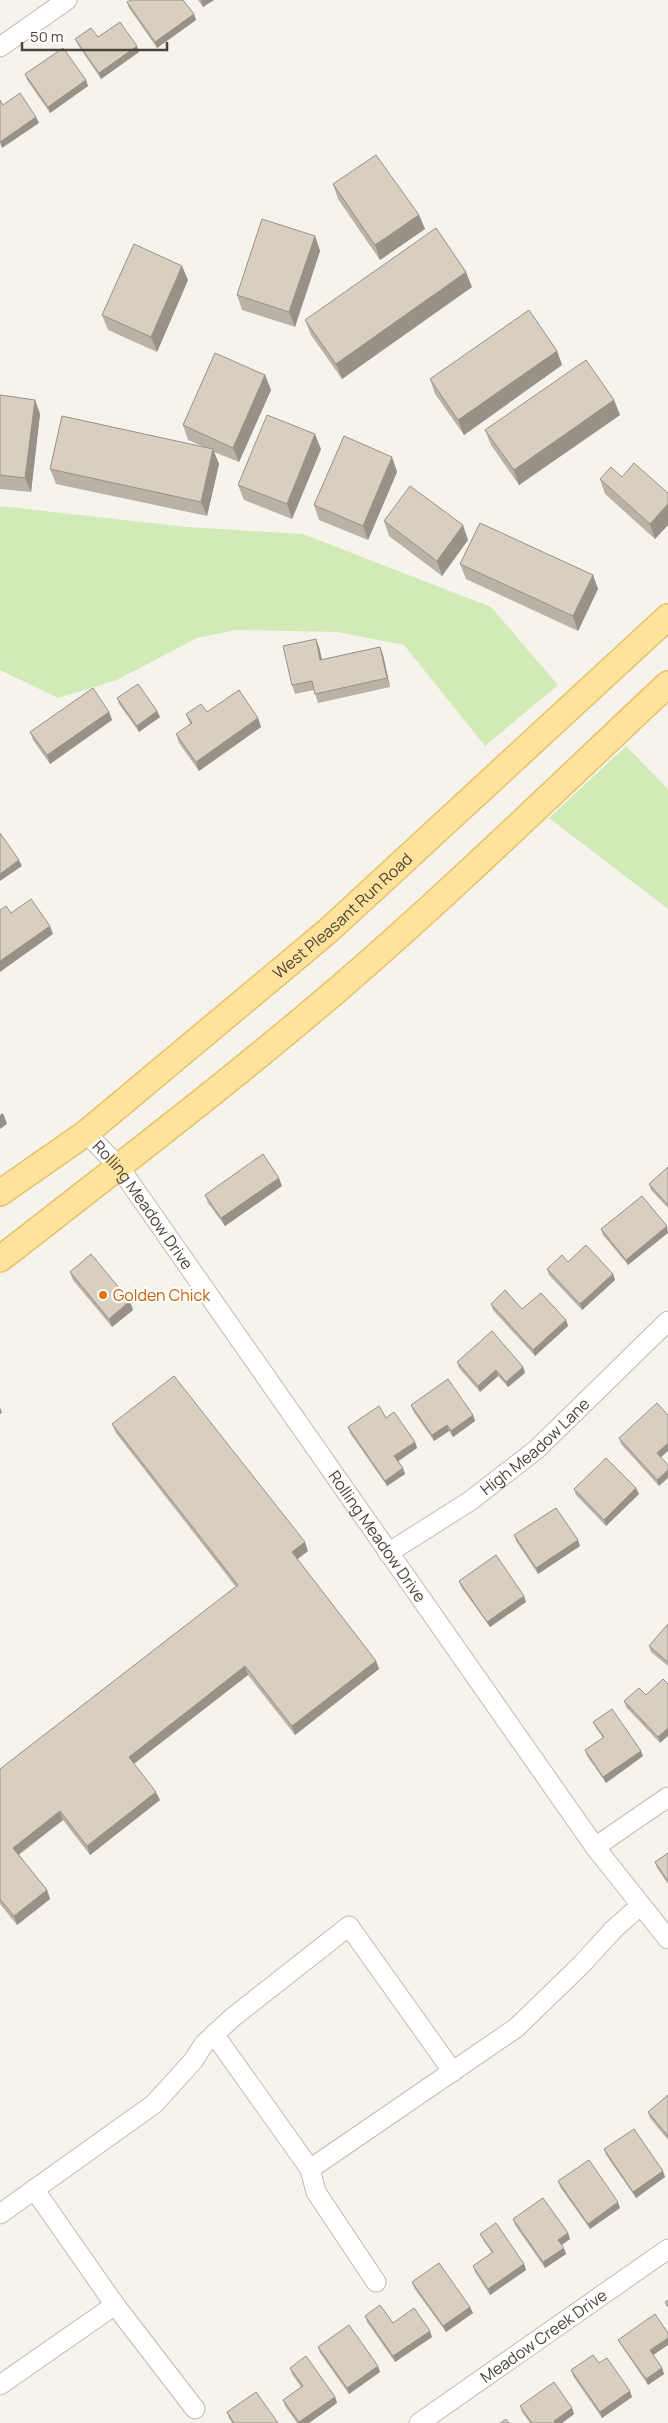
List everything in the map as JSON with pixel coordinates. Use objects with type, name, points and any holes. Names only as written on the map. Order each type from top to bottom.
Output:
[{"type":"main road","name":"West Pleasant Run Road","points":[[0,1193],[86,1132],[329,930],[668,617]]},
{"type":"main road","points":[[0,1259],[118,1167],[336,991],[459,882],[668,684]]},
{"type":"street","points":[[0,47],[67,0]]},
{"type":"street","name":"Rolling Meadow Drive","points":[[86,1132],[118,1167],[595,1848],[668,1939]]},
{"type":"street","name":"High Meadow Lane","points":[[388,1553],[470,1501],[537,1449],[668,1321]]},
{"type":"street","points":[[595,1848],[668,1797]]},
{"type":"street","points":[[310,2170],[516,2028],[581,1965],[614,1929],[641,1905]]},
{"type":"street","points":[[0,2214],[154,2104],[214,2034],[349,1926],[453,2072]]},
{"type":"street","points":[[214,2034],[310,2170],[316,2192],[376,2282]]},
{"type":"street","points":[[34,2190],[115,2305],[195,2410]]},
{"type":"street","name":"Meadow Creek Drive","points":[[419,2423],[668,2249]]},
{"type":"street","points":[[0,2386],[115,2305]]},
{"type":"green space","points":[[0,506],[187,527],[303,534],[491,607],[558,685],[485,746],[404,645],[337,632],[236,630],[197,638],[117,680],[58,698],[0,670]]},
{"type":"green space","points":[[626,746],[668,789],[668,909],[549,818]]},
{"type":"building","points":[[131,0],[183,0],[194,14],[155,42],[127,2]]},
{"type":"building","points":[[120,22],[137,46],[99,73],[75,39],[91,28],[98,37]]},
{"type":"building","points":[[63,48],[86,80],[48,107],[25,74]]},
{"type":"building","points":[[20,93],[36,117],[0,142],[0,100],[3,105]]},
{"type":"building","points":[[376,155],[419,215],[375,245],[333,184]]},
{"type":"building","points":[[262,219],[315,236],[289,312],[237,295]]},
{"type":"building","points":[[436,228],[466,272],[336,364],[305,320]]},
{"type":"building","points":[[134,244],[182,266],[151,337],[102,315]]},
{"type":"building","points":[[529,310],[557,351],[458,420],[430,379]]},
{"type":"building","points":[[215,353],[265,375],[233,448],[183,425]]},
{"type":"building","points":[[586,360],[614,400],[514,470],[485,430]]},
{"type":"building","points":[[0,395],[35,400],[25,478],[0,475]]},
{"type":"building","points":[[267,415],[315,434],[287,504],[238,485]]},
{"type":"building","points":[[62,416],[213,449],[201,502],[50,469]]},
{"type":"building","points":[[344,436],[392,457],[363,526],[314,505]]},
{"type":"building","points":[[634,463],[668,493],[668,504],[650,524],[600,479],[611,467],[622,477]]},
{"type":"building","points":[[410,486],[463,525],[437,561],[384,521]]},
{"type":"building","points":[[480,523],[593,575],[573,616],[460,564]]},
{"type":"building","points":[[316,639],[320,660],[380,647],[387,678],[315,694],[312,681],[292,685],[283,646]]},
{"type":"building","points":[[138,684],[157,711],[137,726],[117,698]]},
{"type":"building","points":[[93,688],[109,712],[47,755],[30,732]]},
{"type":"building","points":[[239,690],[258,718],[196,762],[176,734],[192,723],[186,714],[201,704],[207,712]]},
{"type":"building","points":[[0,833],[19,860],[0,874]]},
{"type":"building","points":[[31,899],[50,926],[0,961],[0,910],[6,906],[11,913]]},
{"type":"building","points":[[263,1154],[279,1178],[221,1218],[205,1195]]},
{"type":"building","points":[[668,1167],[668,1205],[649,1184]]},
{"type":"building","points":[[642,1196],[667,1226],[626,1260],[601,1229]]},
{"type":"building","points":[[586,1245],[613,1274],[580,1304],[547,1269],[562,1255],[568,1262]]},
{"type":"building","name":"Golden Chick","points":[[91,1254],[130,1301],[109,1319],[70,1272]]},
{"type":"building","points":[[505,1290],[522,1309],[541,1293],[566,1320],[533,1350],[491,1304]]},
{"type":"building","points":[[492,1331],[523,1367],[506,1382],[496,1370],[478,1386],[457,1362]]},
{"type":"building","points":[[174,1376],[305,1542],[292,1552],[376,1661],[292,1726],[245,1666],[129,1757],[156,1792],[87,1846],[60,1811],[13,1848],[47,1890],[14,1916],[0,1899],[0,1769],[238,1585],[112,1424]]},
{"type":"building","points":[[448,1379],[473,1415],[451,1431],[447,1425],[432,1435],[411,1405]]},
{"type":"building","points":[[657,1403],[668,1415],[668,1443],[657,1453],[668,1465],[668,1470],[657,1480],[619,1438]]},
{"type":"building","points":[[379,1406],[386,1418],[394,1412],[415,1442],[394,1456],[403,1468],[385,1481],[348,1427]]},
{"type":"building","points":[[606,1458],[636,1488],[604,1520],[574,1489]]},
{"type":"building","points":[[556,1508],[578,1540],[536,1568],[514,1535]]},
{"type":"building","points":[[496,1555],[524,1596],[487,1622],[459,1581]]},
{"type":"building","points":[[668,1624],[668,1662],[649,1646]]},
{"type":"building","points":[[663,1679],[668,1684],[668,1728],[658,1737],[624,1701],[639,1688],[646,1695]]},
{"type":"building","points":[[612,1709],[641,1751],[603,1777],[585,1750],[604,1737],[593,1722]]},
{"type":"building","points":[[668,1853],[668,1881],[655,1862]]},
{"type":"building","points":[[668,2095],[668,2136],[648,2112]]},
{"type":"building","points":[[634,2129],[663,2171],[633,2192],[604,2149]]},
{"type":"building","points":[[589,2160],[618,2202],[588,2224],[558,2181]]},
{"type":"building","points":[[543,2198],[568,2233],[558,2240],[564,2248],[543,2262],[513,2219]]},
{"type":"building","points":[[496,2223],[524,2264],[488,2289],[473,2266],[493,2252],[480,2234]]},
{"type":"building","points":[[439,2263],[470,2307],[443,2326],[412,2282]]},
{"type":"building","points":[[380,2305],[393,2323],[414,2308],[430,2331],[393,2356],[365,2316]]},
{"type":"building","points":[[655,2314],[668,2333],[668,2338],[650,2350],[662,2368],[646,2379],[618,2340]]},
{"type":"building","points":[[349,2325],[378,2366],[347,2388],[318,2347]]},
{"type":"building","points":[[593,2355],[599,2363],[607,2358],[630,2391],[600,2412],[571,2370]]},
{"type":"building","points":[[306,2356],[335,2397],[299,2422],[283,2400],[303,2386],[290,2368]]},
{"type":"building","points":[[554,2382],[572,2408],[554,2421],[556,2423],[532,2423],[520,2406]]},
{"type":"building","points":[[256,2392],[278,2423],[234,2423],[227,2412]]},
{"type":"building","points":[[506,2419],[509,2423],[500,2423]]},
{"type":"place","name":"Golden Chick","points":[[103,1295]]}]
